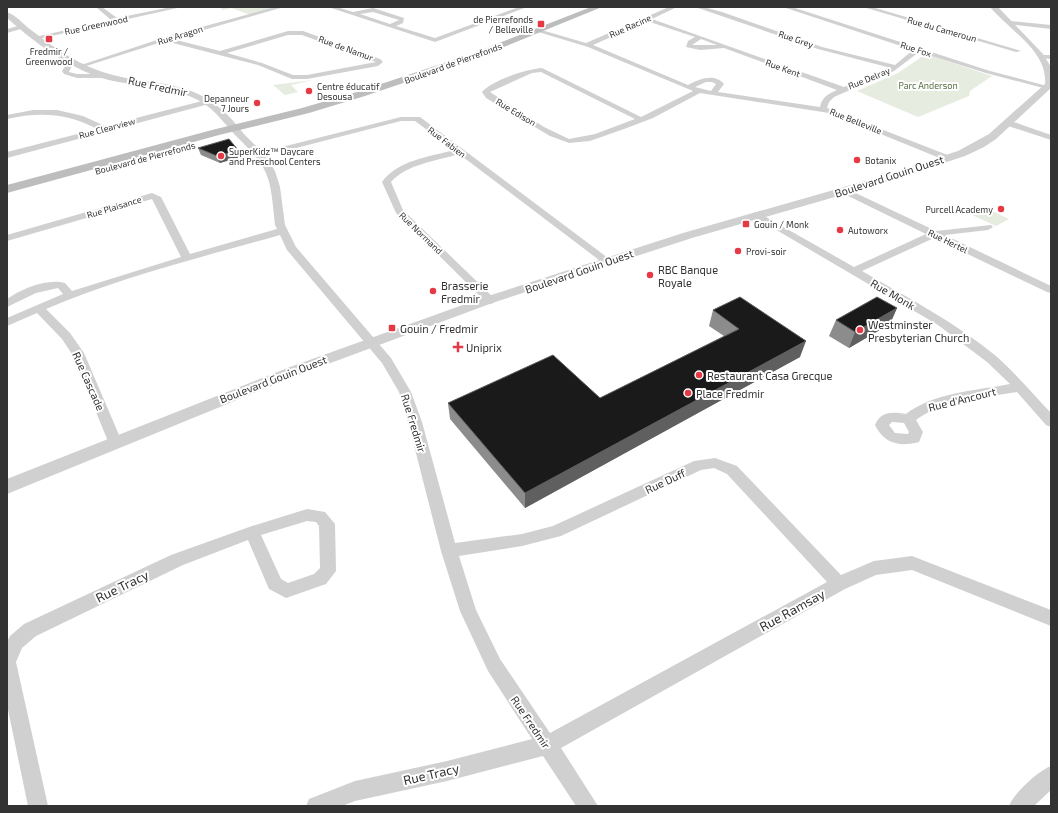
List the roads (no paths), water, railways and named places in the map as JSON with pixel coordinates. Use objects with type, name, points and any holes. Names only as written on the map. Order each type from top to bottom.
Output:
[{"type":"main road","name":"Boulevard de Pierrefonds","points":[[7,188],[236,130],[280,121],[305,111],[442,68],[598,7]]},
{"type":"main road","name":"Boulevard de Pierrefonds","points":[[7,197],[236,130]]},
{"type":"street","points":[[99,7],[116,20]]},
{"type":"street","name":"Rue Greenwood","points":[[38,37],[179,7]]},
{"type":"street","name":"Rue Aragon","points":[[81,66],[165,39],[281,7]]},
{"type":"street","points":[[331,7],[435,40],[524,7]]},
{"type":"street","name":"Rue Racine","points":[[587,45],[674,7]]},
{"type":"street","name":"Rue Grey","points":[[698,7],[717,12],[820,48],[896,67]]},
{"type":"street","name":"Rue Fox","points":[[786,7],[1005,77],[1049,81]]},
{"type":"street","name":"Rue du Cameroun","points":[[866,7],[1018,51]]},
{"type":"street","points":[[874,10],[883,7]]},
{"type":"street","points":[[994,7],[1042,57],[1050,70],[1049,81]]},
{"type":"street","points":[[352,14],[373,10],[402,19],[401,22],[389,26]]},
{"type":"street","name":"Rue Fredmir","points":[[7,14],[22,28],[38,37],[71,61],[105,76]]},
{"type":"street","name":"Rue Kent","points":[[647,19],[701,37],[842,89]]},
{"type":"street","points":[[1010,23],[1051,27]]},
{"type":"street","points":[[7,31],[22,28]]},
{"type":"street","name":"Rue Belleville","points":[[538,31],[587,45],[688,88],[699,91],[712,94],[823,108],[947,158]]},
{"type":"street","name":"Rue de Namur","points":[[165,39],[260,64],[292,78],[336,73],[378,64],[380,62],[303,33],[288,33],[221,53]]},
{"type":"street","name":"Rue Kent","points":[[701,37],[690,42],[688,46],[700,48],[724,46]]},
{"type":"street","name":"Rue Delray","points":[[823,108],[827,98],[842,89],[896,67],[918,50]]},
{"type":"street","points":[[1042,57],[1051,58]]},
{"type":"street","name":"Rue Fredmir","points":[[71,61],[65,71],[66,73],[77,76],[105,76],[184,90],[193,93],[212,105],[260,155],[271,171],[275,183],[279,220],[282,231],[291,248],[301,262],[370,341],[394,371],[410,403],[449,551],[468,611],[494,665],[588,806]]},
{"type":"street","name":"Rue Edison","points":[[640,120],[542,70],[531,71],[490,88],[486,92],[489,96],[558,137],[569,141],[583,140],[640,120],[680,102],[699,91]]},
{"type":"street","points":[[688,88],[706,80],[714,80],[720,84],[712,94]]},
{"type":"street","name":"Boulevard Gouin Ouest","points":[[7,487],[114,442],[370,341],[608,261],[756,215],[845,191],[947,158],[981,144],[1008,124],[1049,81]]},
{"type":"street","name":"Rue Clearview","points":[[7,155],[206,102]]},
{"type":"street","points":[[7,117],[36,111],[50,111],[92,122],[104,129]]},
{"type":"street","name":"Rue Fabien","points":[[260,155],[408,118],[417,119],[608,261]]},
{"type":"street","points":[[1008,124],[1051,138]]},
{"type":"street","name":"Rue Normand","points":[[461,152],[410,166],[395,172],[386,182],[398,212],[491,300]]},
{"type":"street","name":"Rue Hertel","points":[[845,191],[1051,290]]},
{"type":"street","name":"Rue Plaisance","points":[[7,238],[152,196],[156,197],[187,258]]},
{"type":"street","name":"Rue Monk","points":[[756,215],[942,322],[991,359],[1020,387],[1051,422]]},
{"type":"street","points":[[854,271],[934,234],[988,227]]},
{"type":"street","points":[[9,318],[70,295],[187,258],[282,231]]},
{"type":"street","points":[[7,304],[29,292],[48,285],[61,284],[70,295]]},
{"type":"street","name":"Rue Cascade","points":[[38,308],[66,336],[78,353],[114,442]]},
{"type":"street","name":"Rue d'Ancourt","points":[[908,419],[923,408],[938,402],[1020,387]]},
{"type":"street","name":"Rue Duff","points":[[449,551],[522,540],[556,532],[699,465],[715,463],[732,470],[839,584]]},
{"type":"street","name":"Rue Tracy","points":[[38,806],[7,662],[16,642],[30,630],[177,560],[252,532],[307,515],[320,516],[327,524],[328,570],[320,579],[286,591],[275,584],[252,532]]},
{"type":"street","name":"Rue Ramsay","points":[[547,745],[839,584],[874,568],[912,563],[1051,618]]},
{"type":"street","name":"Rue Tracy","points":[[316,806],[355,791],[447,771],[547,745]]},
{"type":"street","points":[[1019,806],[1051,776]]},
{"type":"place","name":"de Pierrefonds / Belleville","points":[[541,24]]},
{"type":"place","name":"Fredmir / Greenwood","points":[[49,39]]},
{"type":"place","name":"Centre éducatif Desousa","points":[[309,91]]},
{"type":"place","name":"Depanneur 7 Jours","points":[[257,103]]},
{"type":"place","name":"SuperKidz™ Daycare and Preschool Centers","points":[[221,156]]},
{"type":"place","name":"Botanix","points":[[857,160]]},
{"type":"place","name":"Purcell Academy","points":[[1001,209]]},
{"type":"place","name":"Gouin / Monk","points":[[746,224]]},
{"type":"place","name":"Autoworx","points":[[840,230]]},
{"type":"place","name":"Provi-soir","points":[[738,251]]},
{"type":"place","name":"RBC Banque Royale","points":[[650,275]]},
{"type":"place","name":"Brasserie Fredmir","points":[[433,291]]},
{"type":"place","name":"Gouin / Fredmir","points":[[392,328]]},
{"type":"place","name":"Westminster Presbyterian Church","points":[[860,330]]},
{"type":"place","name":"Uniprix","points":[[458,347]]},
{"type":"place","name":"Restaurant Casa Grecque","points":[[699,375]]},
{"type":"place","name":"Place Fredmir","points":[[688,393]]},
{"type":"park label","name":"Parc Anderson","points":[[928,85]]}]
